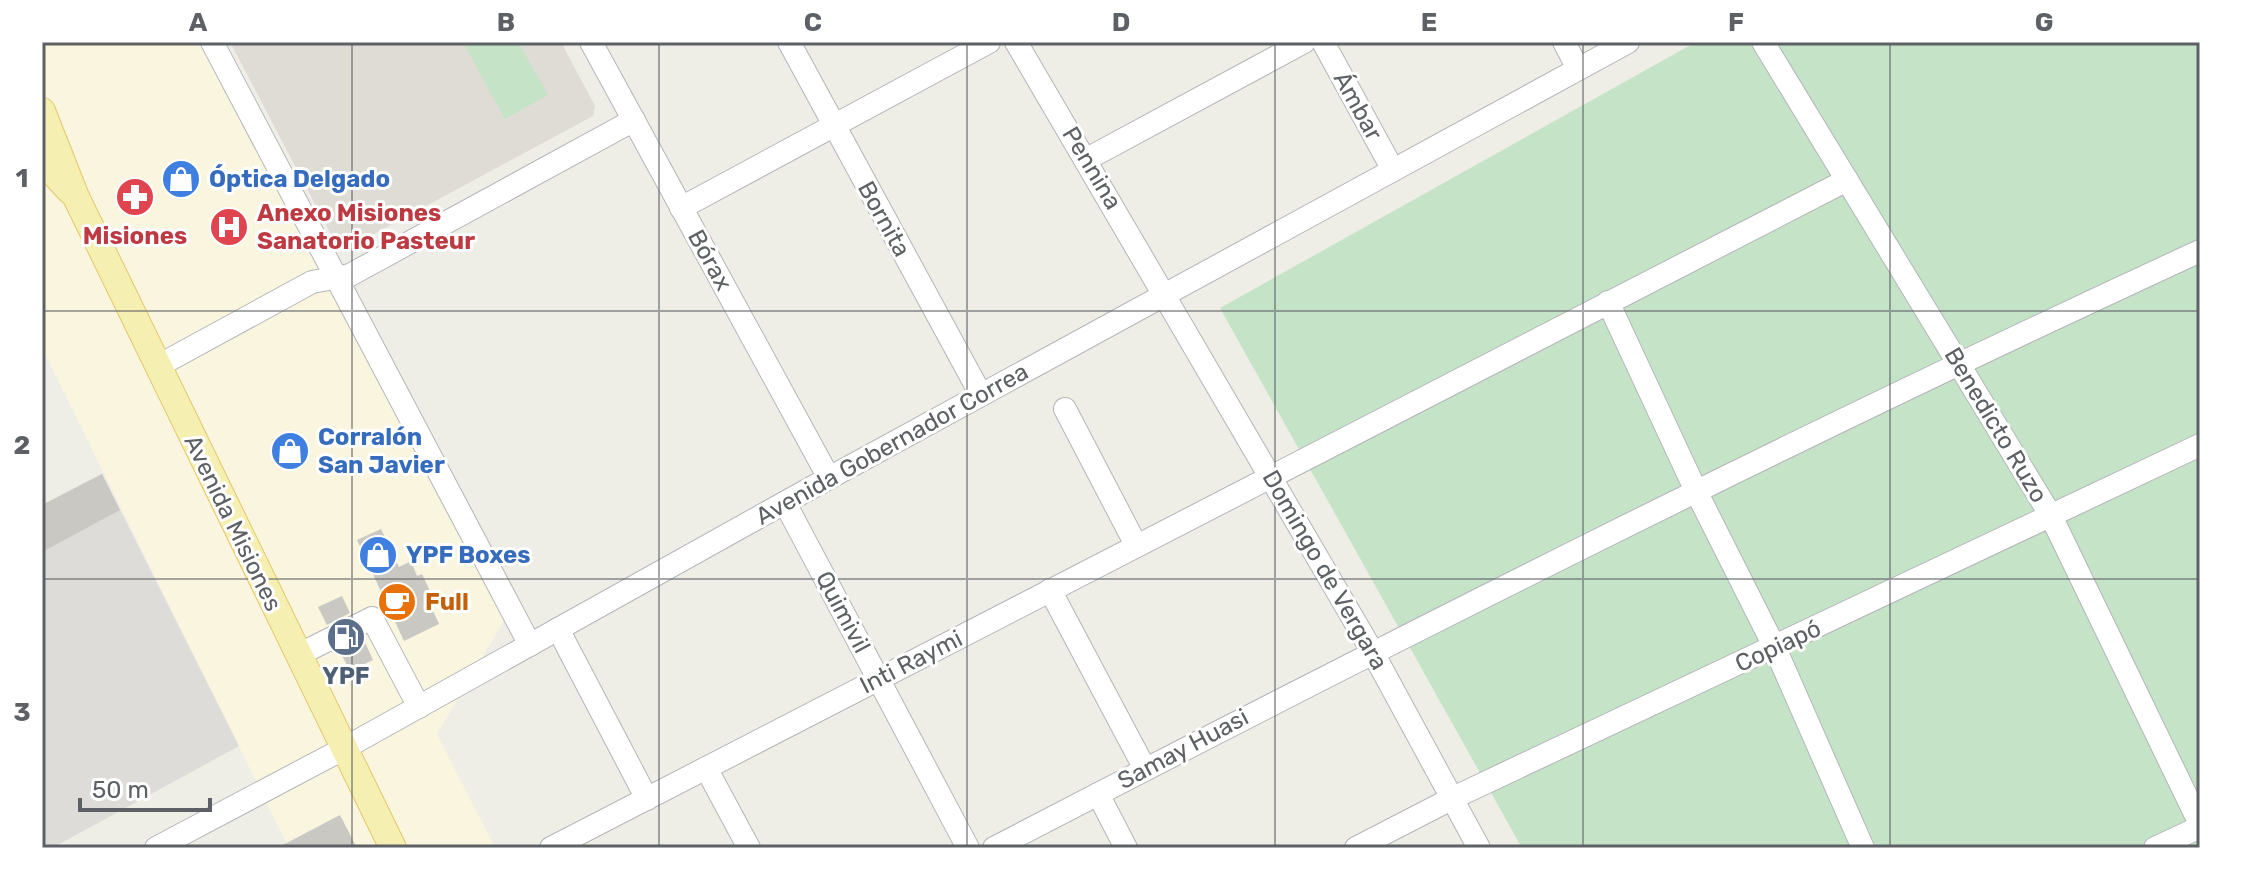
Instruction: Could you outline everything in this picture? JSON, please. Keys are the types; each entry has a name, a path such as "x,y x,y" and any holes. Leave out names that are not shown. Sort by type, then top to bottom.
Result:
{"main road":[{"name":"Avenida Misiones","path":"42,111 76,197 393,848"},
{"name":"Avenida Misiones","path":"42,161 76,197"}],"street":[{"path":"212,42 530,645"},
{"name":"Bórax","path":"591,42 829,478"},
{"name":"Bornita","path":"789,42 981,395"},
{"path":"681,208 989,42"},
{"name":"Pennina","path":"1016,42 1166,294"},
{"path":"1087,159 1304,42"},
{"name":"Ámbar","path":"1323,42 1393,170"},
{"path":"1564,42 1578,69"},
{"name":"Avenida Gobernador Correa","path":"161,847 1628,42"},
{"name":"Benedicto Ruzo","path":"1763,42 2051,516 2200,826"},
{"path":"158,366 312,282 350,275 634,120"},
{"name":"Inti Raymi","path":"551,848 592,839 647,799 706,768 1847,180"},
{"name":"Samay Huasi","path":"994,848 1372,651 1958,362 2200,251"},
{"name":"Domingo de Vergara","path":"1166,294 1372,651 1479,848"},
{"path":"1608,302 1696,491 1775,648 1863,848"},
{"path":"1065,409 1136,545"},
{"name":"Copiapó","path":"1356,848 1453,798 2200,445"},
{"name":"Quimivil","path":"785,503 968,848"},
{"path":"1050,590 1145,769"},
{"path":"298,655 372,618 419,707"},
{"path":"558,629 647,799"},
{"path":"706,768 749,848"},
{"path":"1098,794 1126,848"},
{"path":"2155,848 2200,826"}],"shaded area":[{"path":"42,42 199,42 505,619 437,734 495,848 289,848 42,348"},
{"path":"230,42 561,42 595,106 593,116 348,248 336,244"},
{"path":"102,474 239,746 52,848 42,848 42,505"}],"green space":[{"path":"463,42 518,42 548,95 505,119"},
{"path":"1696,42 2200,42 2200,848 1522,848 1220,308"}],"building":[{"path":"102,474 120,510 42,552 42,505"},
{"path":"381,529 399,567 411,561 417,576 422,574 435,602 430,604 439,624 404,641 357,540"},
{"path":"342,596 350,613 327,625 318,607"},
{"path":"363,638 373,660 350,671 339,650"},
{"path":"340,815 357,848 277,848"}],"place":[{"name":"Óptica Delgado","path":"181,179"},
{"name":"Misiones","path":"135,197"},
{"name":"Anexo Misiones Sanatorio Pasteur","path":"229,227"},
{"name":"Corralón San Javier","path":"290,451"},
{"name":"YPF Boxes","path":"378,555"},
{"name":"Full","path":"397,602"},
{"name":"YPF","path":"346,637"}]}
